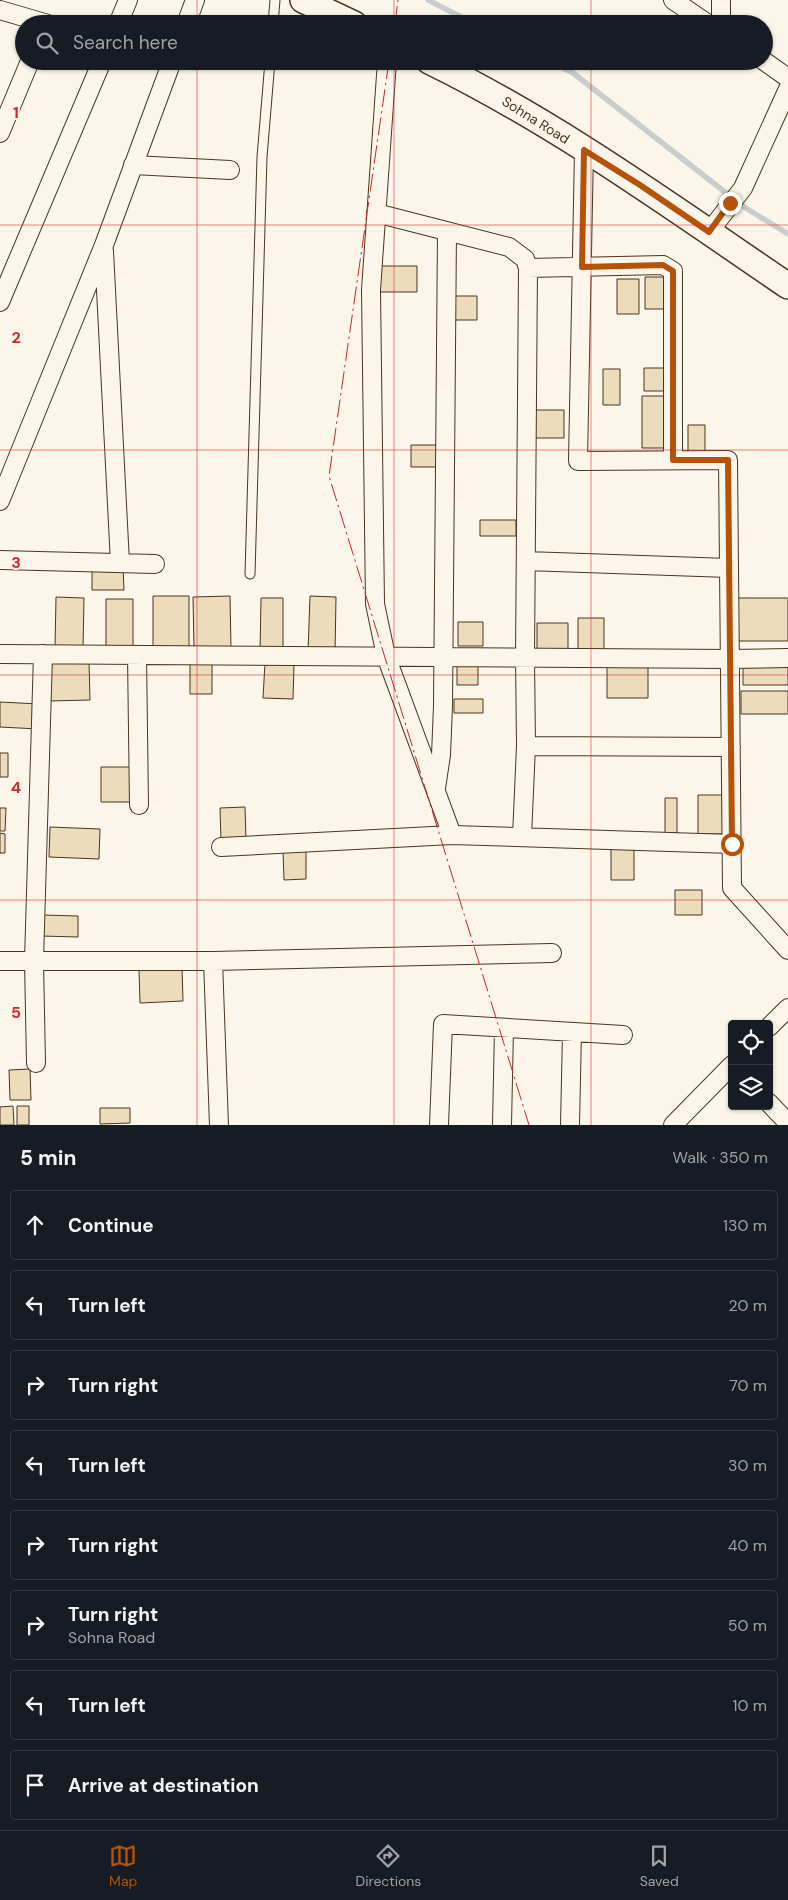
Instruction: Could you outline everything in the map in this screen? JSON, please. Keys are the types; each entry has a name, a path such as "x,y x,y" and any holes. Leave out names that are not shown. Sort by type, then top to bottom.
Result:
{"main road":[{"path":"303,0 335,15"},
{"name":"Sohna Road","path":"447,70 482,87 640,185 788,286"}],"street":[{"path":"122,15 128,0"},
{"path":"189,15 195,0"},
{"path":"673,0 695,15"},
{"path":"721,0 721,15"},
{"path":"0,10 17,15"},
{"path":"773,67 788,78"},
{"path":"0,133 26,70"},
{"path":"0,302 98,70"},
{"path":"0,502 104,245 169,70"},
{"path":"386,70 371,290 375,604 386,656 452,834"},
{"path":"709,232 743,188 788,89"},
{"path":"584,150 578,461 728,460 732,888 788,950"},
{"path":"134,165 230,170"},
{"path":"376,213 508,247 525,259 528,268 526,746 522,837"},
{"path":"436,789 441,755 443,657 446,231"},
{"path":"104,245 120,563"},
{"path":"528,268 663,265 673,271 673,460"},
{"path":"0,560 155,564"},
{"path":"526,561 729,568"},
{"path":"0,654 788,658"},
{"path":"36,1063 34,961 43,654"},
{"path":"137,654 139,805"},
{"path":"526,746 731,747"},
{"path":"221,847 452,834 732,844"},
{"path":"0,960 214,961 552,953"},
{"path":"214,961 219,1125"},
{"path":"773,1023 788,1008"},
{"path":"439,1125 443,1024 623,1035"},
{"path":"502,1125 504,1028"},
{"path":"570,1125 572,1032"},
{"path":"673,1125 728,1069"},
{"path":"773,1107 788,1123"}],"lane":[{"path":"274,15 275,0"},
{"path":"250,574 262,157 269,70"}],"building":[{"path":"379,266 417,266 417,292 379,292"},
{"path":"645,277 666,277 666,309 645,309"},
{"path":"617,279 639,279 639,314 617,314"},
{"path":"450,296 477,296 477,320 450,320"},
{"path":"644,368 672,368 672,391 644,391"},
{"path":"603,369 620,369 620,405 603,405"},
{"path":"642,396 670,396 670,448 642,448"},
{"path":"529,410 564,410 564,438 529,438"},
{"path":"688,425 705,425 705,452 688,452"},
{"path":"411,445 437,445 437,467 411,467"},
{"path":"480,520 516,520 516,536 480,536"},
{"path":"92,566 123,566 124,590 92,590"},
{"path":"153,596 189,596 189,647 153,647"},
{"path":"230,596 231,648 194,649 193,597"},
{"path":"310,596 336,597 335,654 308,653"},
{"path":"56,597 84,598 83,649 55,649"},
{"path":"261,598 283,598 283,653 260,653"},
{"path":"738,598 788,598 788,641 738,641"},
{"path":"106,599 133,599 133,651 106,651"},
{"path":"578,618 604,618 604,650 578,650"},
{"path":"458,622 483,622 483,646 458,646"},
{"path":"537,623 568,623 568,651 537,651"},
{"path":"457,657 478,657 478,685 457,685"},
{"path":"190,660 212,660 212,694 190,694"},
{"path":"607,660 648,660 648,698 607,698"},
{"path":"89,661 90,700 49,701 48,662"},
{"path":"265,663 294,665 293,699 263,698"},
{"path":"743,663 788,663 788,685 743,685"},
{"path":"741,691 788,691 788,714 741,714"},
{"path":"454,699 483,699 483,713 454,713"},
{"path":"0,702 39,704 38,729 0,727"},
{"path":"0,753 8,753 8,777 0,777"},
{"path":"101,767 133,767 133,802 101,802"},
{"path":"698,795 725,795 725,834 698,834"},
{"path":"665,798 677,798 677,833 665,833"},
{"path":"245,807 246,840 221,841 220,808"},
{"path":"0,808 6,808 5,831 0,831"},
{"path":"50,827 100,829 99,859 49,857"},
{"path":"0,833 5,834 5,853 0,853"},
{"path":"611,844 634,844 634,880 611,880"},
{"path":"306,850 306,879 284,880 283,851"},
{"path":"675,890 702,890 702,915 675,915"},
{"path":"42,915 78,916 78,937 41,936"},
{"path":"182,968 183,1001 140,1003 139,970"},
{"path":"30,1069 31,1100 10,1100 9,1070"},
{"path":"13,1106 14,1125 0,1125 0,1107"},
{"path":"17,1106 29,1106 29,1125 17,1125"},
{"path":"100,1108 130,1108 130,1123 100,1124"}],"waterway":[{"path":"428,0 457,15"},
{"path":"567,70 744,207 788,234"}],"power":[{"path":"396,15 398,0"},
{"path":"388,70 329,476 529,1125"}],"route":[{"path":"730,203 709,232 584,150 582,267 663,265 673,271 673,460 728,460 732,844"}]}
